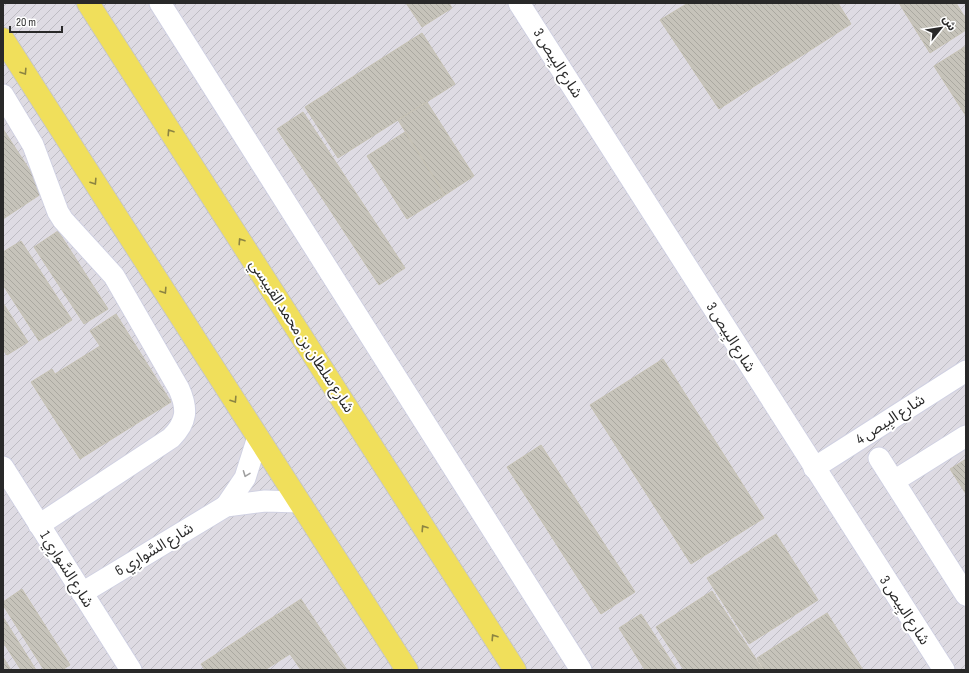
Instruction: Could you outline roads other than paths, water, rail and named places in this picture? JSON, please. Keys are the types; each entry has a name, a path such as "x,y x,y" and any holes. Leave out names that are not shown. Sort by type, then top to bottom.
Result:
{"main road":[{"name":"شارع سلطان بن محمد القبيسي","path":"88,3 515,670"},
{"path":"3,39 407,670"}],"street":[{"path":"160,3 581,670"},
{"name":"شارع البِيص 3","path":"519,3 944,670"},
{"path":"3,95 33,145 58,212 105,265 122,288 179,389 184,399 186,410 184,420 179,430 171,438 39,525"},
{"name":"شارع البِيص 4","path":"814,468 966,371"},
{"path":"894,481 966,436"},
{"name":"شارع السَّوارِي 6","path":"226,506 245,478 258,437"},
{"path":"879,458 966,595"},
{"name":"شارع السَّوارِي 1","path":"3,467 131,670"},
{"name":"شارع السَّوارِي 6","path":"82,593 226,506 264,501 299,502"}]}
